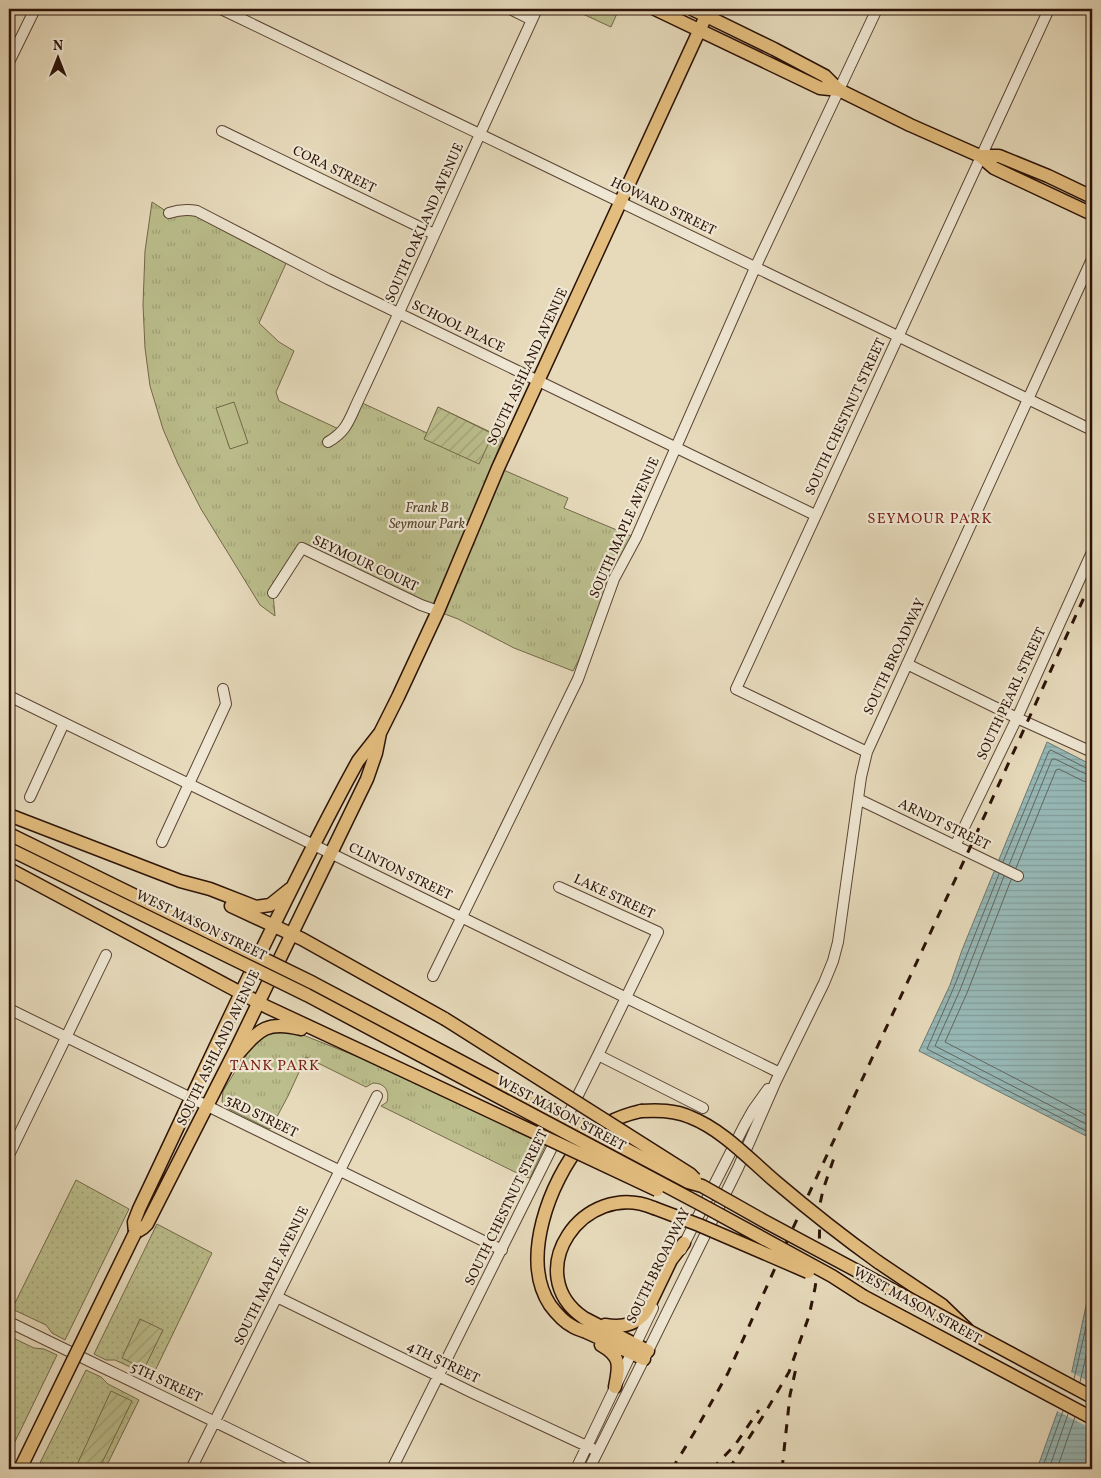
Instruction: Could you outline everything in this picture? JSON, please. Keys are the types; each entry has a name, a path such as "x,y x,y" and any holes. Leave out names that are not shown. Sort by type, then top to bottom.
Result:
{"main road":[{"path":"655,9 820,88 839,90"},
{"path":"692,9 708,12 825,76 839,90 910,125 980,156 994,168 1092,214"},
{"name":"SOUTH ASHLAND AVENUE","path":"135,1233 136,1217 275,925 354,768 380,733 438,611 489,488 708,12"},
{"path":"980,156 999,156 1092,197"},
{"name":"SOUTH ASHLAND AVENUE","path":"20,1469 135,1233 147,1224 228,1066 370,774 378,748 380,733"},
{"path":"9,815 180,881 292,934 446,1018 690,1174 702,1186"},
{"name":"WEST MASON STREET","path":"9,834 314,983 688,1182 702,1186 1092,1397"},
{"name":"WEST MASON STREET","path":"9,849 308,995 702,1205 832,1276 863,1296 1092,1418"},
{"path":"9,869 242,994 323,1034 660,1191 679,1199 702,1205"},
{"path":"180,881 210,889 256,907 270,905 294,886"},
{"path":"228,1066 260,1031 273,1026 288,1026 323,1034"},
{"path":"615,1388 618,1364 615,1355 604,1346 580,1334 558,1315 551,1306 538,1272 538,1250 540,1232 560,1178 582,1143 613,1120 641,1111 661,1110 680,1113 712,1129 733,1144 816,1216 878,1262 942,1305 969,1331"},
{"path":"646,1355 575,1311 565,1299 558,1277 559,1257 565,1240 574,1226 585,1216 605,1206 630,1202 646,1205 700,1225 829,1283 863,1296"},
{"path":"584,1318 606,1326 616,1327 628,1325 638,1320 647,1310 671,1260 684,1242"},
{"path":"572,1326 634,1349"}],"street":[{"path":"9,62 34,9"},
{"name":"HOWARD STREET","path":"221,9 1092,430"},
{"path":"510,9 532,20"},
{"name":"SOUTH OAKLAND AVENUE","path":"328,442 341,434 345,428 400,313 537,9"},
{"name":"SOUTH MAPLE AVENUE","path":"433,976 578,679 614,579 636,538 755,268 877,9"},
{"name":"SOUTH CHESTNUT STREET","path":"866,752 736,688 1048,9"},
{"name":"CORA STREET","path":"222,131 434,234"},
{"name":"SCHOOL PLACE","path":"169,213 176,210 189,209 197,211 288,259 815,515"},
{"name":"SOUTH BROADWAY","path":"589,1469 738,1168 778,1077 824,982 838,942 866,752 1092,259"},
{"name":"SEYMOUR COURT","path":"273,593 302,548 412,601 438,611"},
{"name":"SOUTH PEARL STREET","path":"956,846 1017,718 1092,552"},
{"path":"907,664 1017,718 1092,752"},
{"path":"162,842 226,704 223,689"},
{"name":"CLINTON STREET","path":"9,696 626,998 778,1077"},
{"path":"30,797 64,723"},
{"name":"ARNDT STREET","path":"858,799 1018,876"},
{"name":"LAKE STREET","path":"559,887 658,932"},
{"name":"SOUTH CHESTNUT STREET","path":"392,1469 658,932"},
{"path":"9,1155 106,955"},
{"name":"3RD STREET","path":"9,1010 502,1250"},
{"path":"598,1055 703,1108"},
{"name":"SOUTH BROADWAY","path":"576,1469 684,1242 748,1118 778,1077"},
{"name":"SOUTH MAPLE AVENUE","path":"191,1469 377,1096"},
{"name":"4TH STREET","path":"277,1297 598,1452"},
{"name":"5TH STREET","path":"9,1322 310,1469"}],"green space":[{"path":"572,9 619,9 611,27"},
{"name":"Frank B Seymour Park","path":"152,202 169,213 189,209 288,259 259,323 279,342 294,351 276,392 279,401 343,431 358,401 427,433 438,407 503,438 492,465 568,498 564,508 636,538 597,624 573,671 514,648 458,619 429,608 302,548 273,593 275,616 260,605 201,509 178,464 163,429 150,386 145,348 143,305 145,251"},
{"path":"234,402 248,443 230,449 216,408"},
{"path":"438,407 493,434 479,464 424,439"},
{"path":"275,1031 303,1035 371,1062 546,1144 530,1178 381,1106 387,1102 388,1094 386,1088 381,1084 373,1083 366,1087 306,1057 271,1128 269,1129 229,1109 222,1102 223,1091 247,1052 260,1038"},
{"path":"76,1180 129,1209 65,1340 52,1333 46,1325 12,1309"},
{"path":"157,1224 212,1253 152,1377 115,1360 106,1360 94,1354"},
{"path":"140,1319 163,1330 144,1369 122,1358"},
{"path":"9,1336 34,1348 44,1349 57,1355 9,1454"},
{"path":"86,1370 139,1400 105,1469 37,1469"},
{"path":"111,1391 132,1401 99,1469 75,1469"}],"water":[{"path":"1047,742 1092,765 1092,1139 919,1051 950,985 962,950"},
{"path":"1092,1278 1092,1469 1037,1469 1072,1371"}],"pier":[{"path":"1069,1371 1092,1383 1092,1429 1055,1410"}],"railway":[{"path":"672,1469 728,1373 1092,580"},
{"path":"729,1469 789,1372 809,1316 819,1261 820,1204 836,1152"},
{"path":"782,1469 790,1395 796,1368"},
{"path":"712,1469 735,1445 759,1410"}],"district":[{"name":"SEYMOUR PARK","path":"930,519"},
{"name":"TANK PARK","path":"275,1066"}]}
